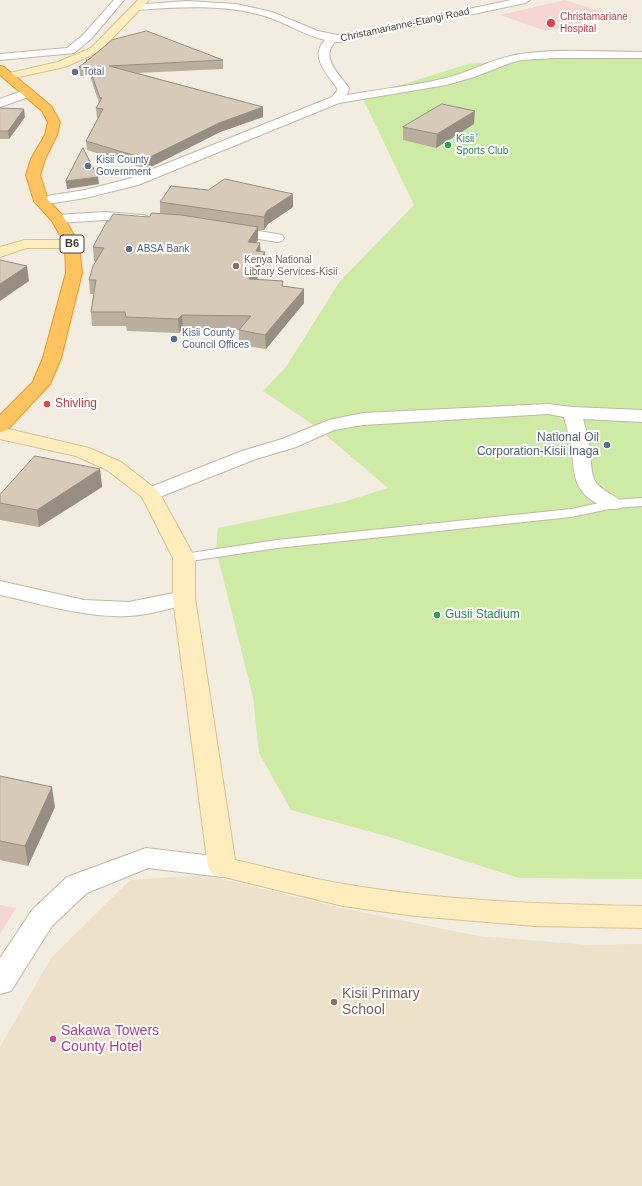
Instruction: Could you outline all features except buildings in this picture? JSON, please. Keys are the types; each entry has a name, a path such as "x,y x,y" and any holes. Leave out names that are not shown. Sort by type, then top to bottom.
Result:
{"highway":[{"name":"B6","path":"0,426 40,384 52,358 74,273 72,244 58,219 41,201 33,175 38,159 51,135 54,122 47,109 27,93 5,72"}],"street":[{"path":"0,57 70,51 87,37 119,0"},
{"path":"214,6 229,0"},
{"name":"Christamarianne-Etangi Road","path":"332,39 350,38 393,30 526,0"},
{"path":"5,72 61,65 95,50 141,4 214,6 267,13 332,39"},
{"path":"332,39 326,45 323,53 327,65 343,88 343,92 336,100"},
{"path":"41,201 85,194 133,182 336,100 446,82 470,75 507,60 554,55 642,55"},
{"path":"0,103 27,93"},
{"path":"58,219 105,216 159,221"},
{"path":"211,228 277,238"},
{"path":"0,252 25,244 72,244"},
{"path":"150,494 249,455 289,443 329,426 363,419 548,410 572,413 642,416"},
{"path":"572,413 580,444 583,474 586,484 599,496 614,504"},
{"path":"0,433 82,452 114,466 150,494 184,558 184,598 222,867"},
{"path":"2,592 84,607 129,609 184,598"},
{"path":"0,982 42,918 76,885 146,858 222,867 343,895 415,905 535,915 642,917"}],"lane":[{"path":"184,558 277,544 450,525 572,514 614,504 642,502"}],"shaded area":[{"name":"Christamariane Hospital","path":"565,0 612,15 546,31 500,15"},
{"name":"Kisii Primary School","path":"204,875 346,909 478,936 588,945 642,944 642,1186 0,1186 0,1047 51,958 130,880"},
{"path":"0,905 16,908 0,934"}],"green space":[{"name":"Gusii Stadium","path":"604,51 642,51 642,879 519,878 386,836 291,810 259,753 253,697 216,550 218,528 343,502 388,488 315,426 263,391 286,367 340,281 414,205 362,97 468,64"}],"water":[{"path":"469,132 480,134 465,145 454,143"}],"place":[{"name":"Christamariane Hospital","path":"551,23"},
{"name":"Total","path":"75,72"},
{"name":"Kisii Sports Club","path":"448,145"},
{"name":"Kisii County Government","path":"88,166"},
{"name":"ABSA Bank","path":"129,249"},
{"name":"Kenya National Library Services-Kisii","path":"236,266"},
{"name":"Kisii County Council Offices","path":"174,339"},
{"name":"Shivling","path":"47,404"},
{"name":"National Oil Corporation-Kisii Inaga","path":"607,445"},
{"name":"Gusii Stadium","path":"437,615"},
{"name":"Kisii Primary School","path":"334,1002"},
{"name":"Sakawa Towers County Hotel","path":"53,1039"}]}
